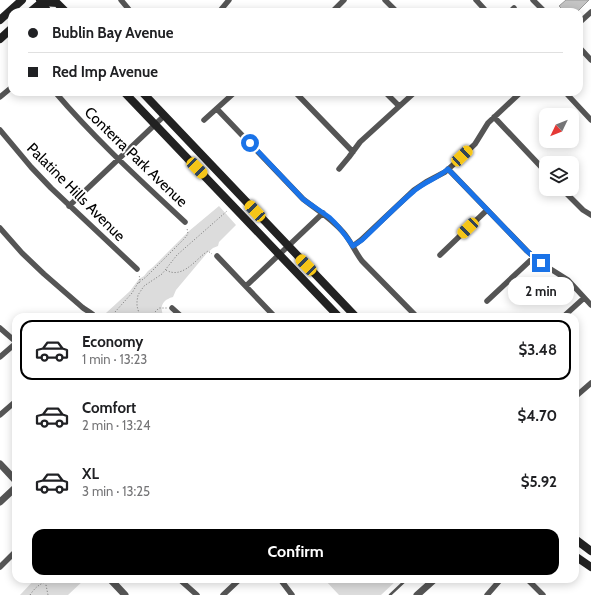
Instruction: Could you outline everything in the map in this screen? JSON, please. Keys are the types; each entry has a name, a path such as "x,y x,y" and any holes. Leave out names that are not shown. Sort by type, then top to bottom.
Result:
{"main road":[{"path":"13,8 22,0"},
{"path":"34,8 42,1 58,3 62,8"},
{"path":"0,20 8,13"},
{"path":"0,39 8,32"},
{"path":"128,96 284,250 352,313"},
{"path":"146,96 284,250 336,313"},
{"path":"579,542 591,551"},
{"path":"579,559 591,567"}],"street":[{"path":"121,0 128,8"},
{"path":"223,8 230,0"},
{"path":"336,8 344,0"},
{"path":"385,0 393,8"},
{"path":"476,0 483,8"},
{"path":"533,0 541,8"},
{"path":"583,19 591,12"},
{"path":"583,51 591,60"},
{"path":"0,97 8,90"},
{"name":"Conterra Park Avenue","path":"59,96 85,126 118,159 185,222"},
{"path":"204,120 231,96"},
{"path":"299,96 353,152"},
{"path":"389,96 399,106"},
{"path":"339,169 360,142 410,96"},
{"path":"353,246 362,240 414,190 445,172 475,144 486,126 517,96"},
{"path":"568,96 591,120"},
{"path":"216,109 303,199 331,219 344,232 362,261 412,313"},
{"path":"69,206 164,116"},
{"path":"494,117 539,165"},
{"name":"Palatine Hills Avenue","path":"0,130 51,188 137,269"},
{"path":"448,169 534,257 568,280 591,305"},
{"path":"569,196 583,210 591,215"},
{"path":"440,255 487,210"},
{"path":"246,286 322,213"},
{"path":"0,228 22,253 44,274 90,313"},
{"path":"217,256 272,313"},
{"path":"487,302 534,257"},
{"path":"567,313 584,298"},
{"path":"172,308 178,313"},
{"path":"0,328 12,338"},
{"path":"0,358 12,346"},
{"path":"579,394 591,383"},
{"path":"0,415 12,404"},
{"path":"0,464 12,477"},
{"path":"0,502 12,491"},
{"path":"0,567 12,555"},
{"path":"114,583 125,595"},
{"path":"184,583 197,595"},
{"path":"223,595 236,583"},
{"path":"283,583 292,595"},
{"path":"417,595 430,583"},
{"path":"487,595 498,583"},
{"path":"531,583 543,595"}],"lane":[{"path":"390,595 403,583"}],"path":[{"path":"139,313 137,306 138,295 144,286 162,274 177,255 227,211"},
{"path":"138,283 146,277 188,234 185,222"},
{"path":"166,270 168,272 180,272 188,268 208,251 217,256"},
{"path":"114,313 132,293 140,280 137,269"},
{"path":"154,313 159,308 172,308"},
{"path":"30,595 35,587 42,583"},
{"path":"45,583 48,595"}],"shaded area":[{"path":"219,206 236,225 219,242 218,246 207,253 176,290 173,297 169,298 162,304 162,313 106,313 130,291 139,279 144,276 189,231"},
{"path":"31,583 81,583 68,595 20,595"},
{"path":"328,583 394,583 381,595 339,595"}],"building":[{"path":"566,0 589,0 581,8 561,8 559,6"}],"route":[{"path":"250,143 303,199 331,219 344,232 353,246 362,240 414,190 448,169 527,251 541,263"}]}
